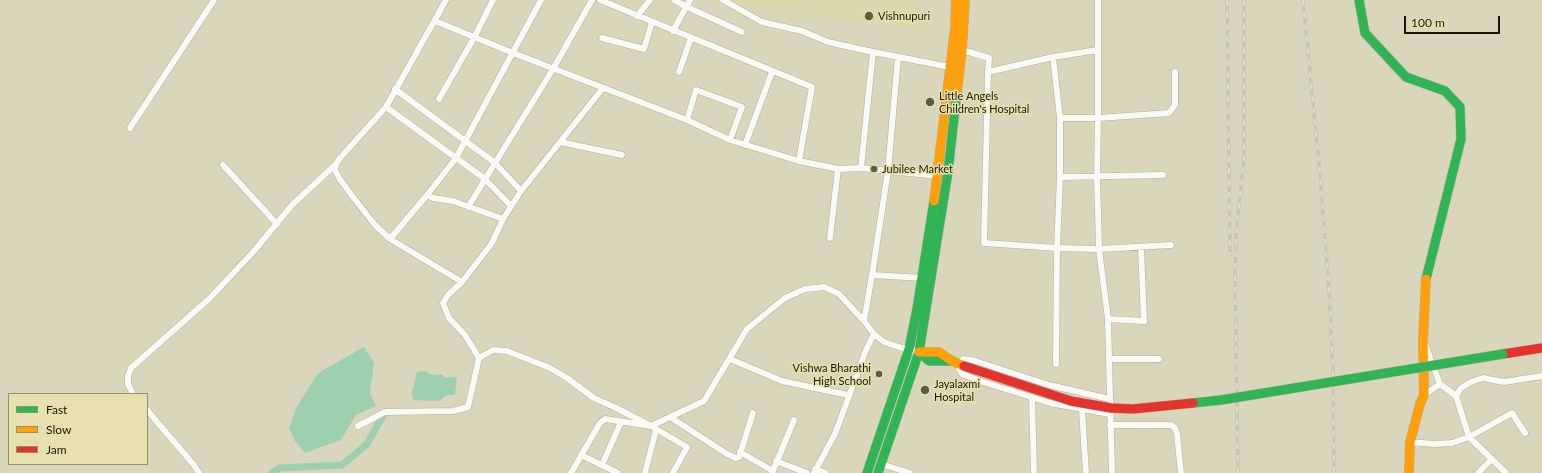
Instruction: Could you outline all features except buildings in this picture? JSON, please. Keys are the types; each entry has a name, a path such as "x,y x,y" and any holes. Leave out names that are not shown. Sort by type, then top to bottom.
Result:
{"street":[{"path":"130,128 214,0"},
{"path":"132,393 128,384 128,376 131,368 210,298 254,251 292,205 336,164 386,106 446,0"},
{"path":"439,99 474,38 493,0"},
{"path":"390,239 456,158 541,0"},
{"path":"468,207 553,69 592,0"},
{"path":"600,0 772,72 812,87 799,161"},
{"path":"637,16 650,0"},
{"path":"674,0 686,7 742,32"},
{"path":"673,31 690,0"},
{"path":"723,0 762,22 802,31 828,42 898,57 950,66"},
{"path":"867,473 909,350 923,278 938,176 956,0"},
{"path":"878,473 919,352 948,172 962,50 965,0"},
{"path":"1098,0 1097,177 1099,249 1108,319 1112,473"},
{"path":"1359,0 1365,33 1406,77 1445,91 1460,107 1461,139 1426,281 1423,340 1424,395 1420,404 1410,442 1409,473"},
{"path":"435,21 474,38 687,120 730,140 745,145 799,161 838,169 861,168 938,176"},
{"path":"602,38 644,49 652,22"},
{"path":"679,72 691,38"},
{"path":"962,50 989,58 984,243 1099,249 1171,245"},
{"path":"988,72 1053,57 1098,50"},
{"path":"861,168 873,52"},
{"path":"864,321 888,171 898,57"},
{"path":"1053,57 1060,118 1056,364"},
{"path":"745,145 772,72"},
{"path":"1060,118 1098,118 1169,113 1176,105 1175,72"},
{"path":"358,426 385,412 453,411 468,407 479,358 465,335 449,318 443,303 448,295 462,282 492,243 503,219 521,191 603,88"},
{"path":"395,89 495,163 521,191"},
{"path":"687,120 696,90 742,107 730,140"},
{"path":"386,106 485,179 511,206"},
{"path":"560,142 622,155"},
{"path":"336,164 335,170 339,178 375,225 390,239 462,282"},
{"path":"223,165 277,224"},
{"path":"830,238 838,169"},
{"path":"1060,177 1162,175"},
{"path":"427,195 433,198 453,201 503,219"},
{"path":"1108,319 1144,321 1141,247"},
{"path":"872,275 923,278"},
{"path":"571,473 602,420 608,418 653,428 670,417 704,401 747,329 785,298 805,289 824,286 839,294 874,334 884,342 919,352 939,352 958,364 1071,401 1111,408 1133,409 1221,400 1542,348"},
{"path":"826,473 814,471 835,434 848,395 874,334"},
{"path":"1423,340 1440,384 1456,396 1469,437 1506,473"},
{"path":"479,358 493,350 507,351 550,368 567,378 594,398 616,408 687,447 673,473"},
{"path":"730,359 782,381 848,395"},
{"path":"958,364 963,359 972,360 1049,384 1110,399"},
{"path":"1109,359 1159,359"},
{"path":"958,364 962,374 1050,403 1110,414"},
{"path":"1456,396 1461,388 1483,378 1504,382 1542,376"},
{"path":"1424,395 1440,384"},
{"path":"1032,397 1034,473"},
{"path":"1082,410 1086,473"},
{"path":"148,411 199,473"},
{"path":"670,417 730,455 739,457 753,413"},
{"path":"1410,442 1434,444 1452,443 1469,437 1512,413 1525,433"},
{"path":"740,452 772,472 794,420"},
{"path":"602,465 621,422"},
{"path":"1110,426 1171,426 1175,428 1181,473"},
{"path":"645,473 653,428"},
{"path":"581,455 618,473"},
{"path":"1478,473 1492,459"},
{"path":"776,461 807,473"},
{"path":"881,464 910,473"}],"shaded area":[{"name":"Vishnupuri","path":"705,0 917,0 927,31"},
{"path":"364,347 374,363 370,393 376,406 356,415 341,440 305,453 295,441 289,428 296,408 318,373"},
{"path":"425,371 433,375 442,374 445,378 457,377 455,394 445,396 439,401 413,400 412,393 417,372"}],"waterway":[{"path":"272,473 279,468 342,465 367,444 385,412"}],"railway":[{"path":"1227,0 1230,255"},
{"path":"1238,473 1235,274 1236,234 1244,159 1244,0"},
{"path":"1303,0 1320,174 1329,288 1333,373 1334,473"}],"traffic: fast":[{"path":"1359,0 1365,33 1406,77 1445,91 1460,107 1461,139 1426,279"},
{"path":"878,473 919,352 948,172 957,91"},
{"path":"867,473 909,349 917,309 934,201"},
{"path":"919,352 929,361 952,361"},
{"path":"1193,403 1221,400 1503,354"}],"traffic: slow":[{"path":"934,201 955,28 956,0"},
{"path":"957,91 962,50 965,0"},
{"path":"1409,473 1410,442 1420,404 1424,395 1423,340 1426,279"},
{"path":"919,352 939,352 952,361 964,366"}],"traffic: jam":[{"path":"1503,354 1542,348"},
{"path":"964,366 1071,401 1111,408 1133,409 1193,403"}],"place":[{"name":"Vishnupuri","path":"869,16"},
{"name":"Little Angels Children's Hospital","path":"930,102"},
{"name":"Jubilee Market","path":"874,169"},
{"name":"Vishwa Bharathi High School","path":"879,374"},
{"name":"Jayalaxmi Hospital","path":"925,390"}]}
